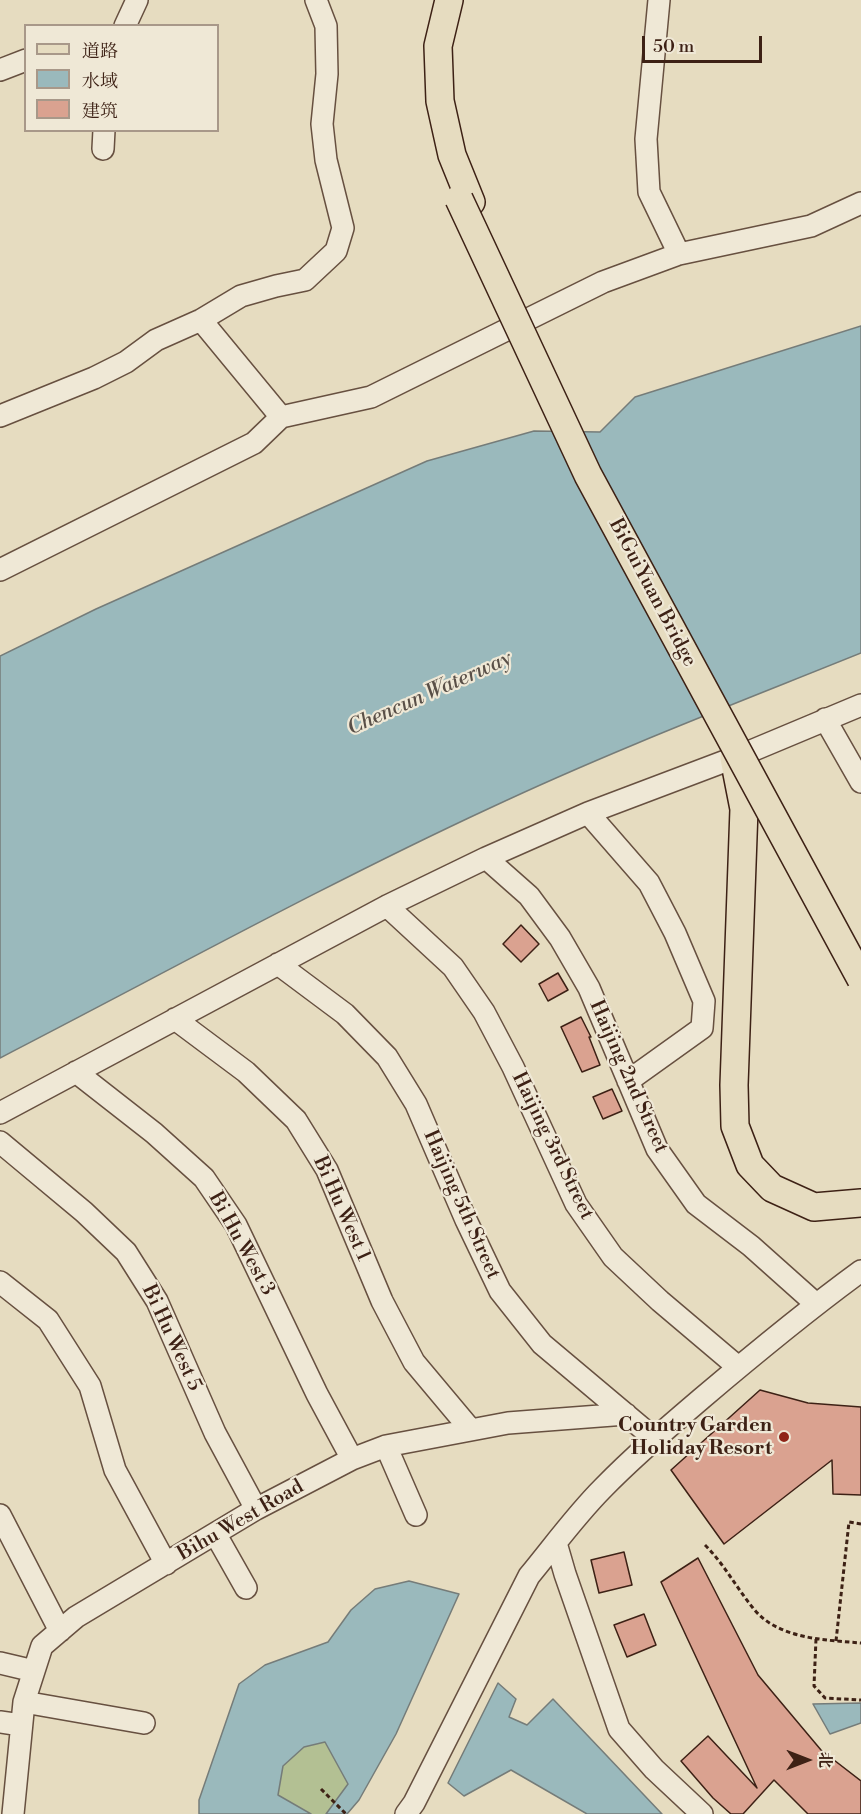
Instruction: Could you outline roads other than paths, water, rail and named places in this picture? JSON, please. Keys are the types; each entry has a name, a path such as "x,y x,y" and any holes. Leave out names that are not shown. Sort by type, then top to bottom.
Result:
{"main road":[{"path":"437,0 427,43 428,98 441,152 465,201"},
{"path":"449,0 438,46 440,101 465,201"},
{"name":"BiGuiYuan Bridge","path":"465,201 600,479 861,954"},
{"name":"BiGuiYuan Bridge","path":"465,201 588,475 861,979"},
{"path":"739,756 753,799 743,1075 745,1121 759,1155 781,1178 823,1197 852,1195 861,1191"},
{"path":"739,756 744,809 734,1085 735,1126 750,1165 772,1188 814,1207 861,1203"}],"street":[{"path":"126,24 137,0"},
{"path":"0,416 94,378 126,362 156,340 201,320 241,297 305,280 336,251 343,228 326,160 322,124 327,74 326,26 315,0"},
{"path":"658,0 646,139 649,192 679,254"},
{"path":"0,70 24,61"},
{"path":"0,570 254,443 281,417 371,397 603,282 679,254 811,226 861,203"},
{"path":"201,320 281,417"},
{"path":"0,1113 387,906 486,858 588,813 739,756 861,705"},
{"path":"825,719 861,782"},
{"path":"588,813 649,883 675,933 704,1001 702,1028 628,1082"},
{"name":"Haijing 2nd Street","path":"486,858 529,896 560,938 589,988 657,1149 696,1204 751,1246 816,1304"},
{"name":"Haijing 3rd Street","path":"387,906 453,967 484,1012 513,1067 576,1204 612,1257 738,1367"},
{"name":"Haijing 5th Street","path":"278,964 345,1014 387,1057 416,1104 466,1220 500,1291 542,1344 655,1438"},
{"name":"Bi Hu West 1","path":"175,1019 246,1072 296,1120 327,1170 382,1301 414,1362 471,1430"},
{"name":"Bi Hu West 3","path":"76,1072 154,1133 204,1178 236,1225 317,1394 352,1459"},
{"name":"Bi Hu West 5","path":"0,1142 84,1212 126,1252 157,1301 215,1433 256,1509"},
{"path":"406,1814 414,1803 529,1576 556,1543 602,1489 655,1438 738,1367 861,1270"},
{"path":"0,1282 48,1320 90,1386 115,1470 166,1564"},
{"name":"Bihu West Road","path":"13,1814 24,1702 42,1646 76,1617 256,1509 352,1459 386,1446 508,1423 626,1414"},
{"path":"386,1446 416,1515"},
{"path":"0,1515 60,1631"},
{"path":"216,1535 246,1588"},
{"path":"556,1543 619,1729 654,1768 702,1814"},
{"path":"0,1663 34,1671"},
{"path":"24,1702 144,1723"},
{"path":"0,1722 21,1725"}],"water":[{"name":"Chencun Waterway","path":"861,326 861,653 628,747 428,837 0,1058 0,656 96,609 427,461 534,431 600,432 635,397"},
{"path":"409,1581 459,1594 396,1734 359,1800 347,1814 326,1814 348,1784 325,1742 304,1747 283,1766 278,1795 311,1814 199,1814 199,1800 239,1684 265,1665 328,1642 351,1610 375,1589"},
{"path":"498,1683 516,1699 509,1717 527,1725 553,1699 662,1814 587,1814 511,1770 464,1796 448,1783"},
{"path":"861,1703 861,1723 830,1734 813,1704"}],"place":[{"name":"Country Garden Holiday Resort","path":"784,1437"}]}
